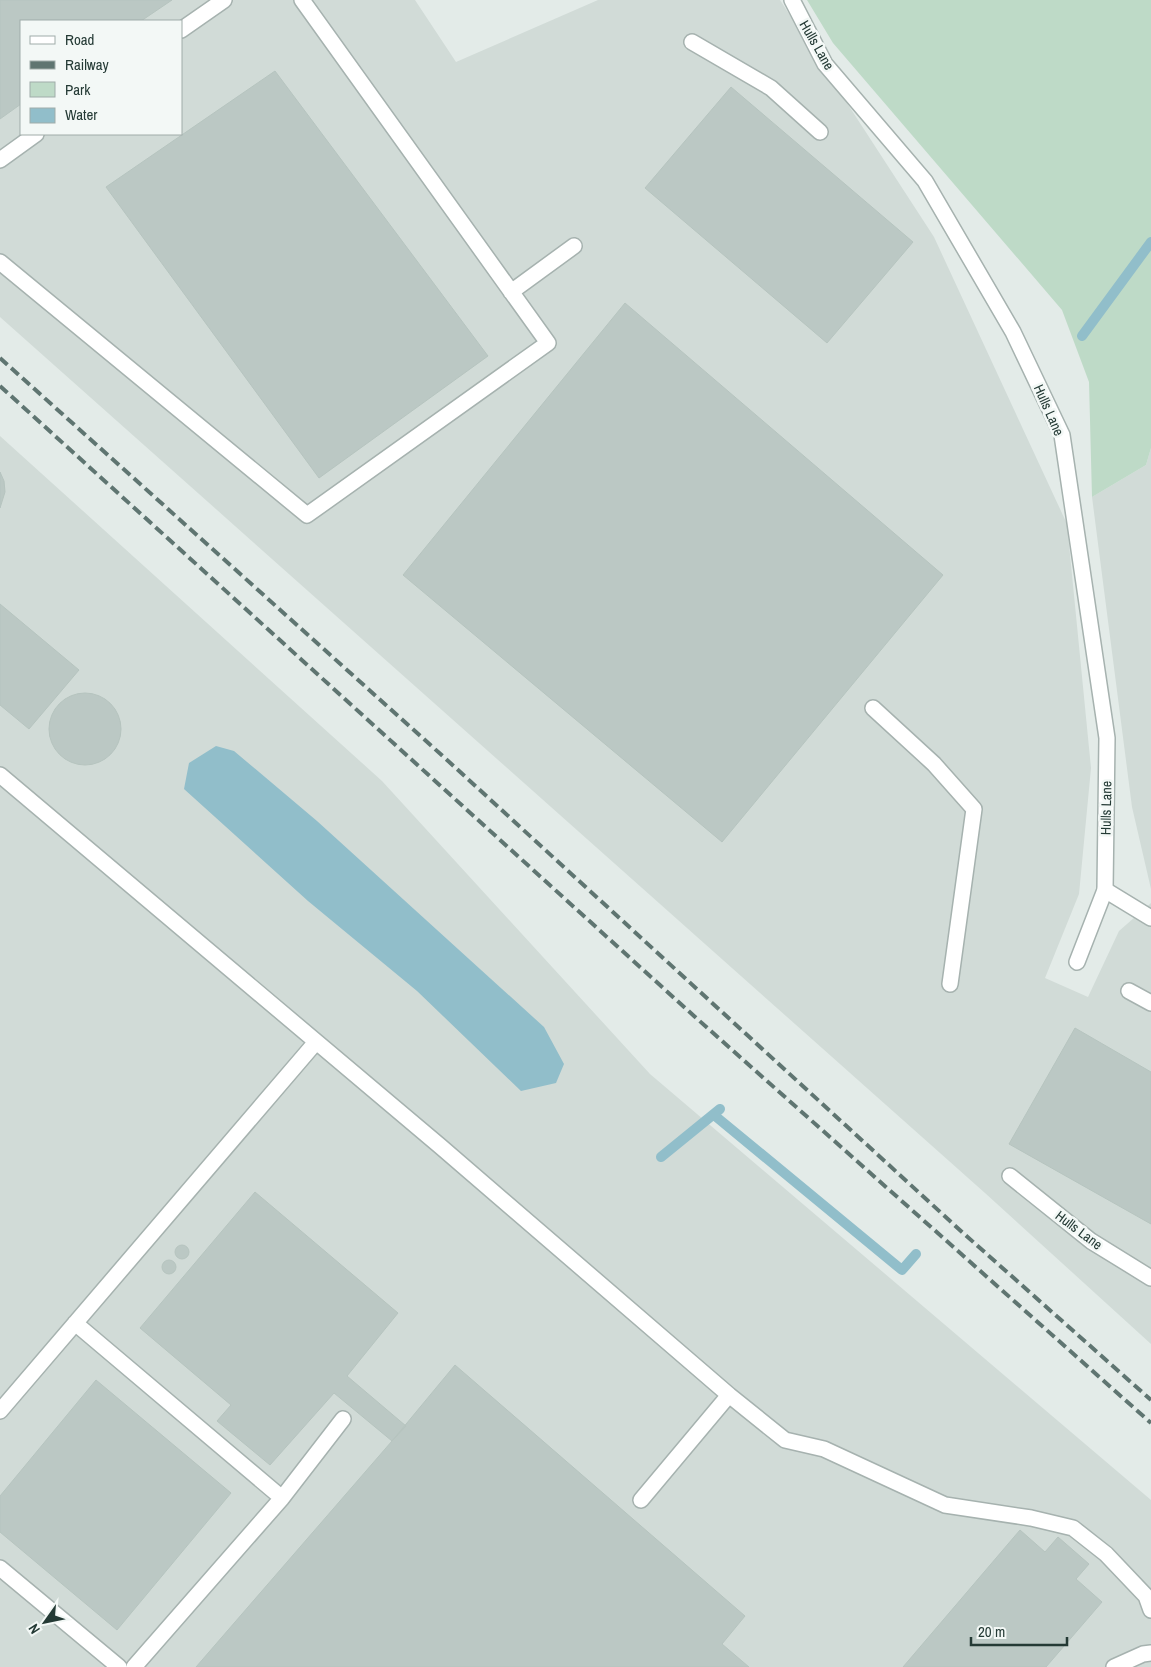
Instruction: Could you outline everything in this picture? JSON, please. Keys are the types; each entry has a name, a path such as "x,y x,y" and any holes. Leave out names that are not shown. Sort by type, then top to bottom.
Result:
{"street":[{"path":"182,29 224,0"},
{"path":"0,262 307,515 548,343 302,0"},
{"name":"Hulls Lane","path":"792,0 825,64 925,181 1013,332 1062,435 1107,738 1105,890 1077,962"},
{"path":"692,42 771,88 820,132"},
{"path":"0,160 35,135"},
{"path":"511,292 574,246"},
{"path":"873,708 934,764 974,809 950,984"},
{"path":"0,775 729,1395 785,1440 824,1449 945,1505 1031,1518 1073,1528 1106,1554 1146,1596 1151,1610"},
{"path":"1105,890 1151,918"},
{"path":"1129,991 1151,1004"},
{"path":"0,1411 316,1042"},
{"name":"Hulls Lane","path":"1010,1176 1091,1241 1151,1278"},
{"path":"75,1323 282,1498"},
{"path":"641,1500 729,1395"},
{"path":"134,1667 282,1498 343,1419"},
{"path":"0,1568 119,1667"},
{"path":"1114,1667 1143,1654 1151,1653"}],"shaded area":[{"path":"0,0 415,0 456,62 598,0 780,0 934,237 1067,524 1091,768 1079,894 1045,978 1088,997 1119,931 1151,903 1151,1344 985,1193 0,317"},
{"path":"0,436 382,781 650,1074 1151,1500 1151,1667 0,1667"},
{"path":"1151,448 1151,889 1132,807 1092,497 1146,465"}],"green space":[{"path":"807,0 1151,0 1151,448 1146,465 1092,497 1089,382 1062,310 833,43"}],"water":[{"path":"216,746 234,751 317,821 544,1027 564,1064 556,1083 521,1091 417,991 308,901 184,789 189,763"}],"building":[{"path":"0,0 172,0 142,20 20,20 20,105 0,119"},
{"path":"275,71 488,356 319,478 106,187"},
{"path":"731,87 913,242 827,343 645,188"},
{"path":"625,303 943,575 722,842 403,575"},
{"path":"0,472 4,481 5,492 0,508"},
{"path":"0,604 79,670 29,729 0,705"},
{"path":"85,693 105,699 115,709 121,729 115,749 105,759 85,765 65,759 55,749 49,729 55,709 65,699"},
{"path":"1075,1028 1151,1072 1151,1224 1009,1144"},
{"path":"255,1192 398,1313 347,1376 406,1426 392,1441 334,1393 270,1465 217,1421 231,1405 140,1328"},
{"path":"179,1245 185,1245 189,1252 185,1259 179,1259 175,1255 175,1249"},
{"path":"166,1260 172,1260 176,1267 172,1274 166,1274 162,1270 162,1264"},
{"path":"455,1365 745,1616 722,1644 749,1667 196,1667 392,1441"},
{"path":"96,1380 231,1493 117,1630 0,1532 0,1496"},
{"path":"1020,1530 1045,1552 1058,1537 1089,1564 1076,1579 1102,1602 1046,1667 903,1667"}],"waterway":[{"path":"1082,336 1151,242"},
{"path":"661,1157 720,1109"},
{"path":"714,1115 902,1270 916,1254"}],"railway":[{"path":"0,358 446,759 962,1232 1151,1400"},
{"path":"0,386 694,1016 1151,1423"}]}
